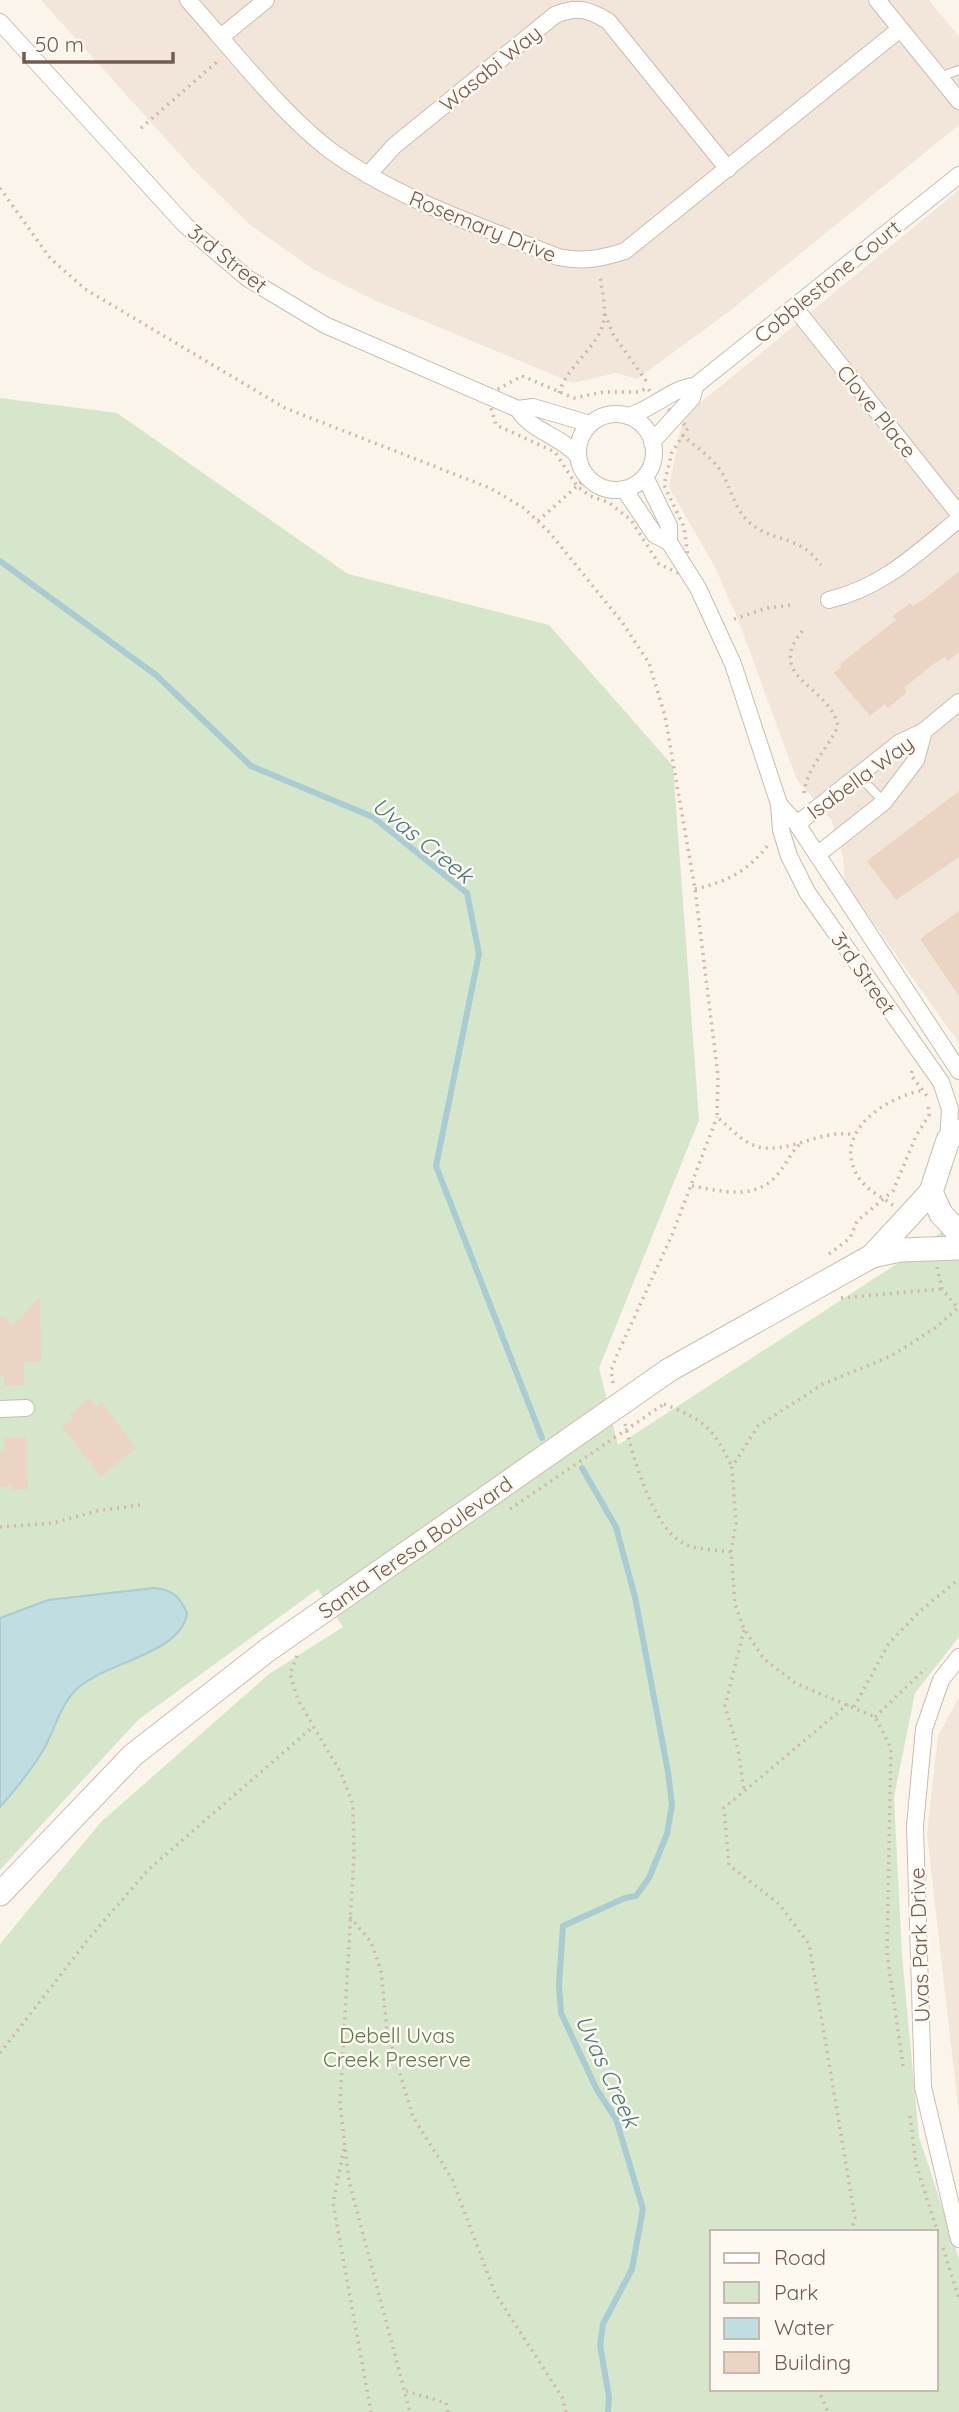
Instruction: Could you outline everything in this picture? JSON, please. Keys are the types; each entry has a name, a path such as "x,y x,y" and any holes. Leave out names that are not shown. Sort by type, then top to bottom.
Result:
{"main road":[{"path":"954,1136 931,1192 941,1214 959,1233"},
{"name":"Santa Teresa Boulevard","path":"872,1256 931,1192"},
{"name":"Santa Teresa Boulevard","path":"0,1894 133,1755 269,1648 669,1370 872,1256 900,1250 959,1248"}],"street":[{"name":"Rosemary Drive","path":"188,0 305,130 368,175 399,192 558,257 579,261 598,260 625,251 900,29"},
{"path":"221,37 266,0"},
{"path":"877,0 959,101"},
{"name":"Wasabi Way","path":"368,175 394,146 555,15 569,9 588,9 608,22 728,169"},
{"name":"3rd Street","path":"0,22 185,225 247,278 325,325 518,409 533,407 590,424"},
{"name":"Cobblestone Court","path":"628,416 653,407 682,387 695,386 959,175"},
{"name":"Clove Place","path":"795,308 959,517"},
{"name":"Cobblestone Court","path":"652,442 692,398 695,386"},
{"name":"3rd Street","path":"518,409 526,421 562,441 578,456"},
{"path":"613,414 628,416 647,430 652,442 651,466 645,477 624,489 600,487 582,481 578,456 582,435 590,424 613,414"},
{"name":"3rd Street","path":"645,477 669,526 669,542 718,627 779,804 781,830 789,856 807,892 941,1082 950,1110 954,1136"},
{"name":"3rd Street","path":"624,489 655,535 669,542"},
{"path":"829,600 858,593 883,580 959,517"},
{"name":"Isabella Way","path":"797,824 899,744 924,731 959,702"},
{"name":"Isabella Way","path":"817,855 884,802 916,761 924,731"},
{"name":"3rd Street","path":"779,804 797,824 959,1071"},
{"path":"0,1409 26,1408"},
{"name":"Uvas Park Drive","path":"959,1657 941,1680 924,1729 915,1826 923,2087 959,2239"}],"lane":[{"path":"940,78 959,70"},
{"path":"858,775 884,802"}],"path":[{"path":"141,128 220,59"},
{"path":"0,188 50,258 85,289 285,408 490,488 514,501 538,521 642,650 654,675 666,716 695,889 718,1076 717,1117 692,1186 617,1355 611,1371 615,1389"},
{"path":"522,376 574,398 603,392 639,392 648,386 613,334 605,312 600,276"},
{"path":"559,393 564,379 601,331 605,312"},
{"path":"496,425 555,452 582,481 622,511 659,564"},
{"path":"684,527 664,485 672,452 688,428"},
{"path":"682,435 713,461 748,521 764,531 800,544 812,552 821,565"},
{"path":"538,521 582,481"},
{"path":"734,619 767,608 793,605"},
{"path":"804,629 794,641 790,655 793,670 803,683 829,702 838,726 806,778 804,793"},
{"path":"695,889 719,883 741,873 755,862 769,843"},
{"path":"857,1221 893,1191 916,1136 929,1115 928,1097 920,1091 911,1075"},
{"path":"894,1206 867,1187 856,1173 851,1156 854,1135 886,1103 920,1091"},
{"path":"717,1117 755,1146 774,1147 802,1142 828,1133 854,1135"},
{"path":"692,1186 730,1192 755,1190 778,1175 802,1142"},
{"path":"732,1468 758,1426 822,1384 891,1356 934,1329 958,1307 942,1289 936,1265"},
{"path":"808,1291 845,1299 942,1289"},
{"path":"664,1404 685,1413 715,1433 732,1468 736,1522 730,1552 735,1604 744,1629 764,1659 795,1683 875,1717 891,1748 887,1953 904,2072"},
{"path":"621,1412 646,1491 665,1527 685,1544 730,1552"},
{"path":"0,1527 53,1523 97,1511 140,1505"},
{"path":"854,1707 889,1643 920,1611 959,1579"},
{"path":"744,1629 725,1706 738,1749 744,1791"},
{"path":"298,1654 290,1674 298,1700 341,1773 353,1805 340,2103 349,2180 410,2412"},
{"path":"875,1717 931,1663"},
{"path":"848,1704 724,1808 729,1865 779,1904 808,1944 855,2218 852,2230"},
{"path":"0,2053 81,1948 148,1870 314,1726"},
{"path":"350,1917 371,1942 381,1970 387,2031 414,2117 452,2179 495,2293 562,2397 566,2412"},
{"path":"909,2111 916,2164 937,2230"},
{"path":"345,2145 333,2203 372,2412"},
{"path":"938,2233 959,2299"},
{"path":"405,2391 446,2403 448,2412"},
{"path":"819,2391 828,2412"}],"shaded area":[{"path":"41,0 929,0 959,37 959,125 727,313 637,379 616,373 573,383 376,301 313,269 249,224 193,169"},
{"path":"959,190 959,1043 845,883 843,856 831,819 797,780 739,622 715,567 669,487 683,417"},
{"path":"959,1697 959,2114 927,1834 938,1736"}],"green space":[{"name":"Debell Uvas Creek Preserve","path":"0,398 117,413 348,574 549,625 673,766 699,1120 599,1368 618,1445 918,1250 959,1218 959,1637 915,1693 894,1797 902,1956 919,2137 959,2259 959,2412 0,2412 0,1944 101,1822 269,1674 343,1627 318,1589 138,1720 0,1870"}],"water":[{"path":"154,1588 171,1592 181,1602 187,1613 181,1628 170,1640 84,1683 72,1694 40,1755 0,1807 0,1618 48,1600"}],"building":[{"path":"959,571 959,652 948,661 945,657 932,665 904,688 907,692 888,708 885,704 870,716 834,673 842,666 840,664 896,620 893,616 910,603 913,606 927,597"},
{"path":"959,791 959,857 896,900 867,861"},
{"path":"959,911 959,996 920,939"},
{"path":"40,1297 41,1362 24,1362 24,1385 4,1386 4,1376 0,1376 0,1315 13,1325"},
{"path":"89,1398 96,1407 102,1402 136,1448 101,1477 62,1427 73,1418 70,1414"},
{"path":"26,1437 28,1489 12,1490 12,1486 0,1487 0,1452 5,1452 4,1438"}],"waterway":[{"name":"Uvas Creek","path":"0,561 156,675 251,766 373,817 467,893 479,954 436,1166 542,1438"},
{"name":"Uvas Creek","path":"582,1468 616,1527 635,1597 672,1805 667,1834 649,1878 636,1896 625,1898 563,1926 559,1985 561,2013 597,2090 616,2119 643,2209 632,2269 603,2324 600,2345 609,2397 608,2412"}]}
